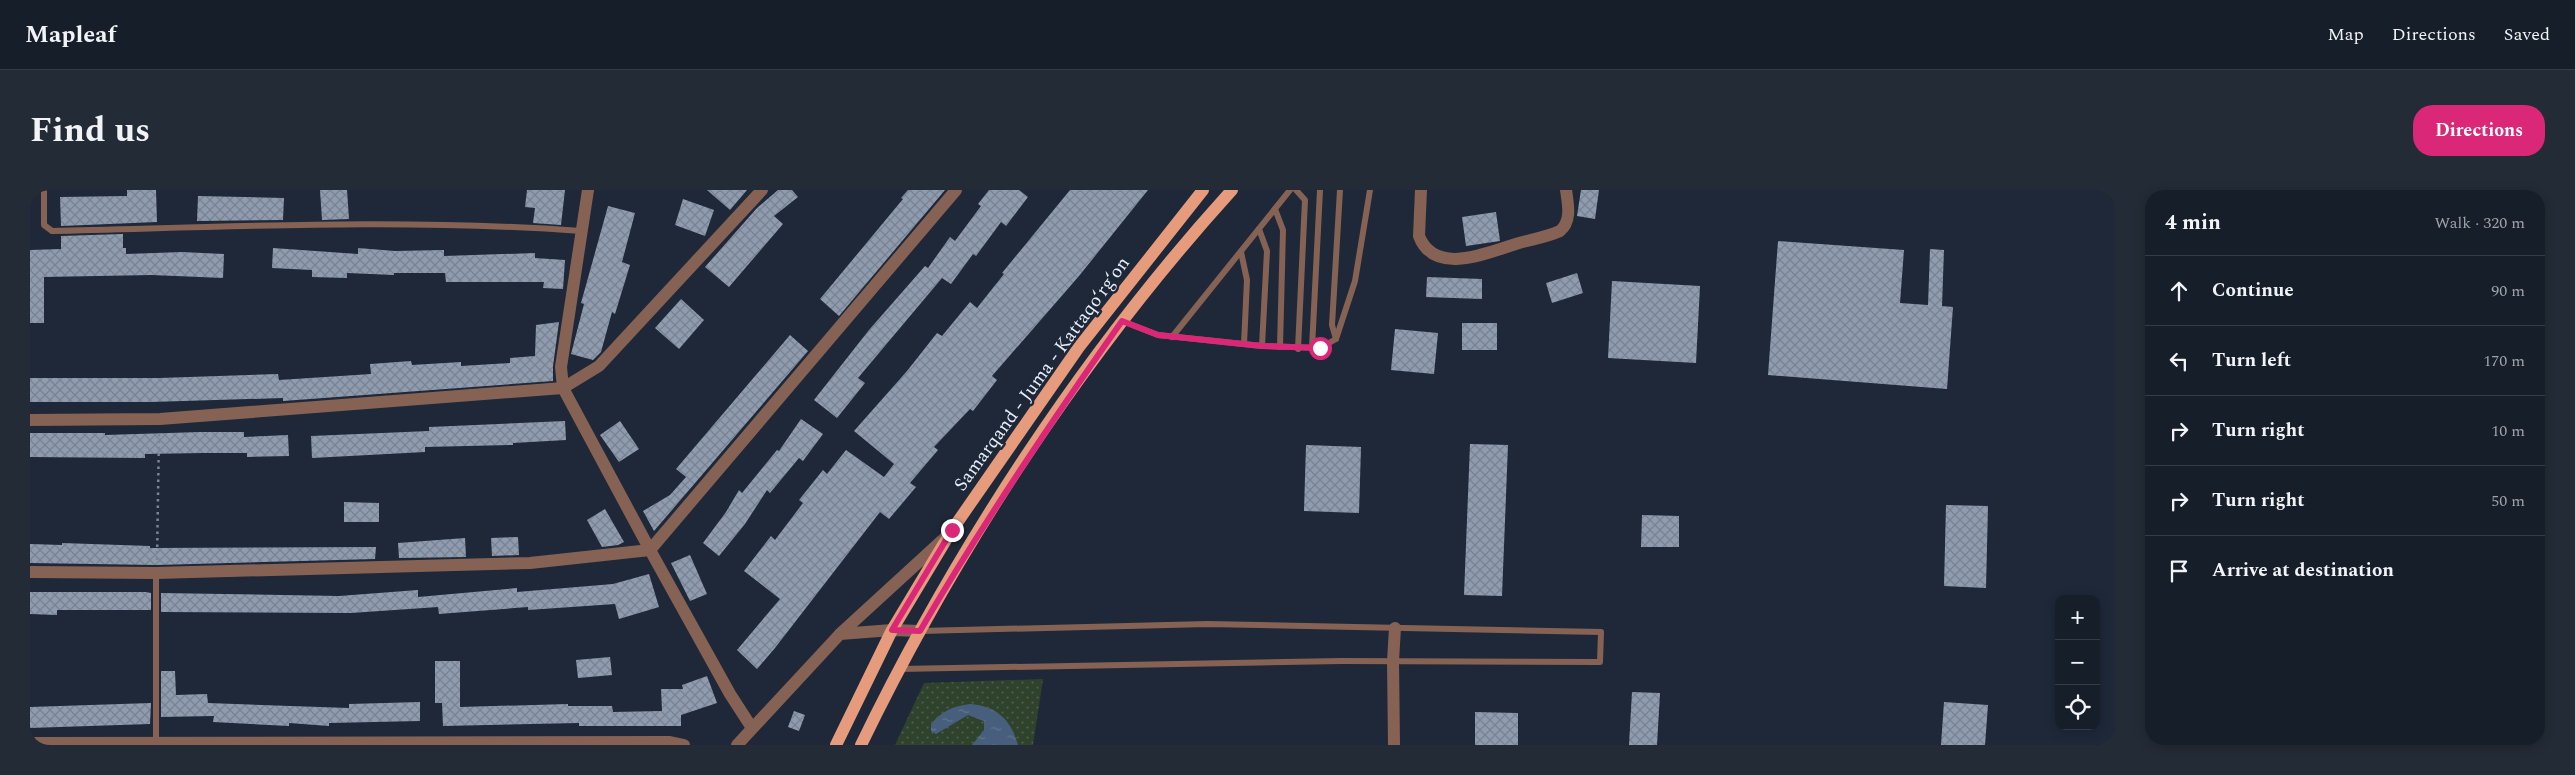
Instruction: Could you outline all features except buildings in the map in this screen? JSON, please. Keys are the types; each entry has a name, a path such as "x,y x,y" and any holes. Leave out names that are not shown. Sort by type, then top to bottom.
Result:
{"main road":[{"name":"Samarqand - Juma - Kattaqo‘rg‘on","path":"836,745 892,630 952,530 1079,347 1203,190"},
{"name":"Samarqand - Juma - Kattaqo‘rg‘on","path":"861,745 898,669 920,631 962,559 1032,450 1122,321 1232,190"}],"street":[{"path":"588,190 560,367 563,388 730,694 752,728"},
{"path":"30,420 160,419 563,388 599,366 762,190"},
{"path":"30,572 156,573 530,563 650,550 956,190"},
{"path":"1421,190 1419,236 1422,243 1434,254 1455,259 1472,258 1560,231 1565,227 1568,219 1566,190"},
{"path":"737,745 840,634 952,530"},
{"path":"1394,745 1393,661 1395,628"},
{"path":"840,634 892,630 920,631"},
{"path":"30,743 670,742 684,745"}],"lane":[{"path":"44,190 44,225 52,231 361,223 503,226 580,231"},
{"path":"1172,337 1290,190"},
{"path":"1296,190 1305,200 1298,348"},
{"path":"1312,348 1320,190"},
{"path":"1336,339 1332,325 1340,190"},
{"path":"1122,321 1158,335 1172,337 1262,346 1320,348 1336,339 1355,281 1370,190"},
{"path":"1275,209 1283,230 1280,347"},
{"path":"1259,229 1267,251 1262,346"},
{"path":"1240,252 1247,280 1244,344"},
{"path":"156,573 156,743"},
{"path":"898,669 1393,661 1600,662 1601,632 1208,624 920,631"}],"path":[{"path":"156,573 160,419"}],"green space":[{"path":"1043,679 1033,745 895,745 924,683"}],"water":[{"path":"970,704 988,708 1001,716 1011,728 1018,745 972,745 984,730 984,721 968,715 936,734 931,731 931,724 944,712 958,706"}],"route":[{"path":"952,530 892,630 920,631 962,559 1032,450 1122,321 1158,335 1262,346 1320,348"}]}
